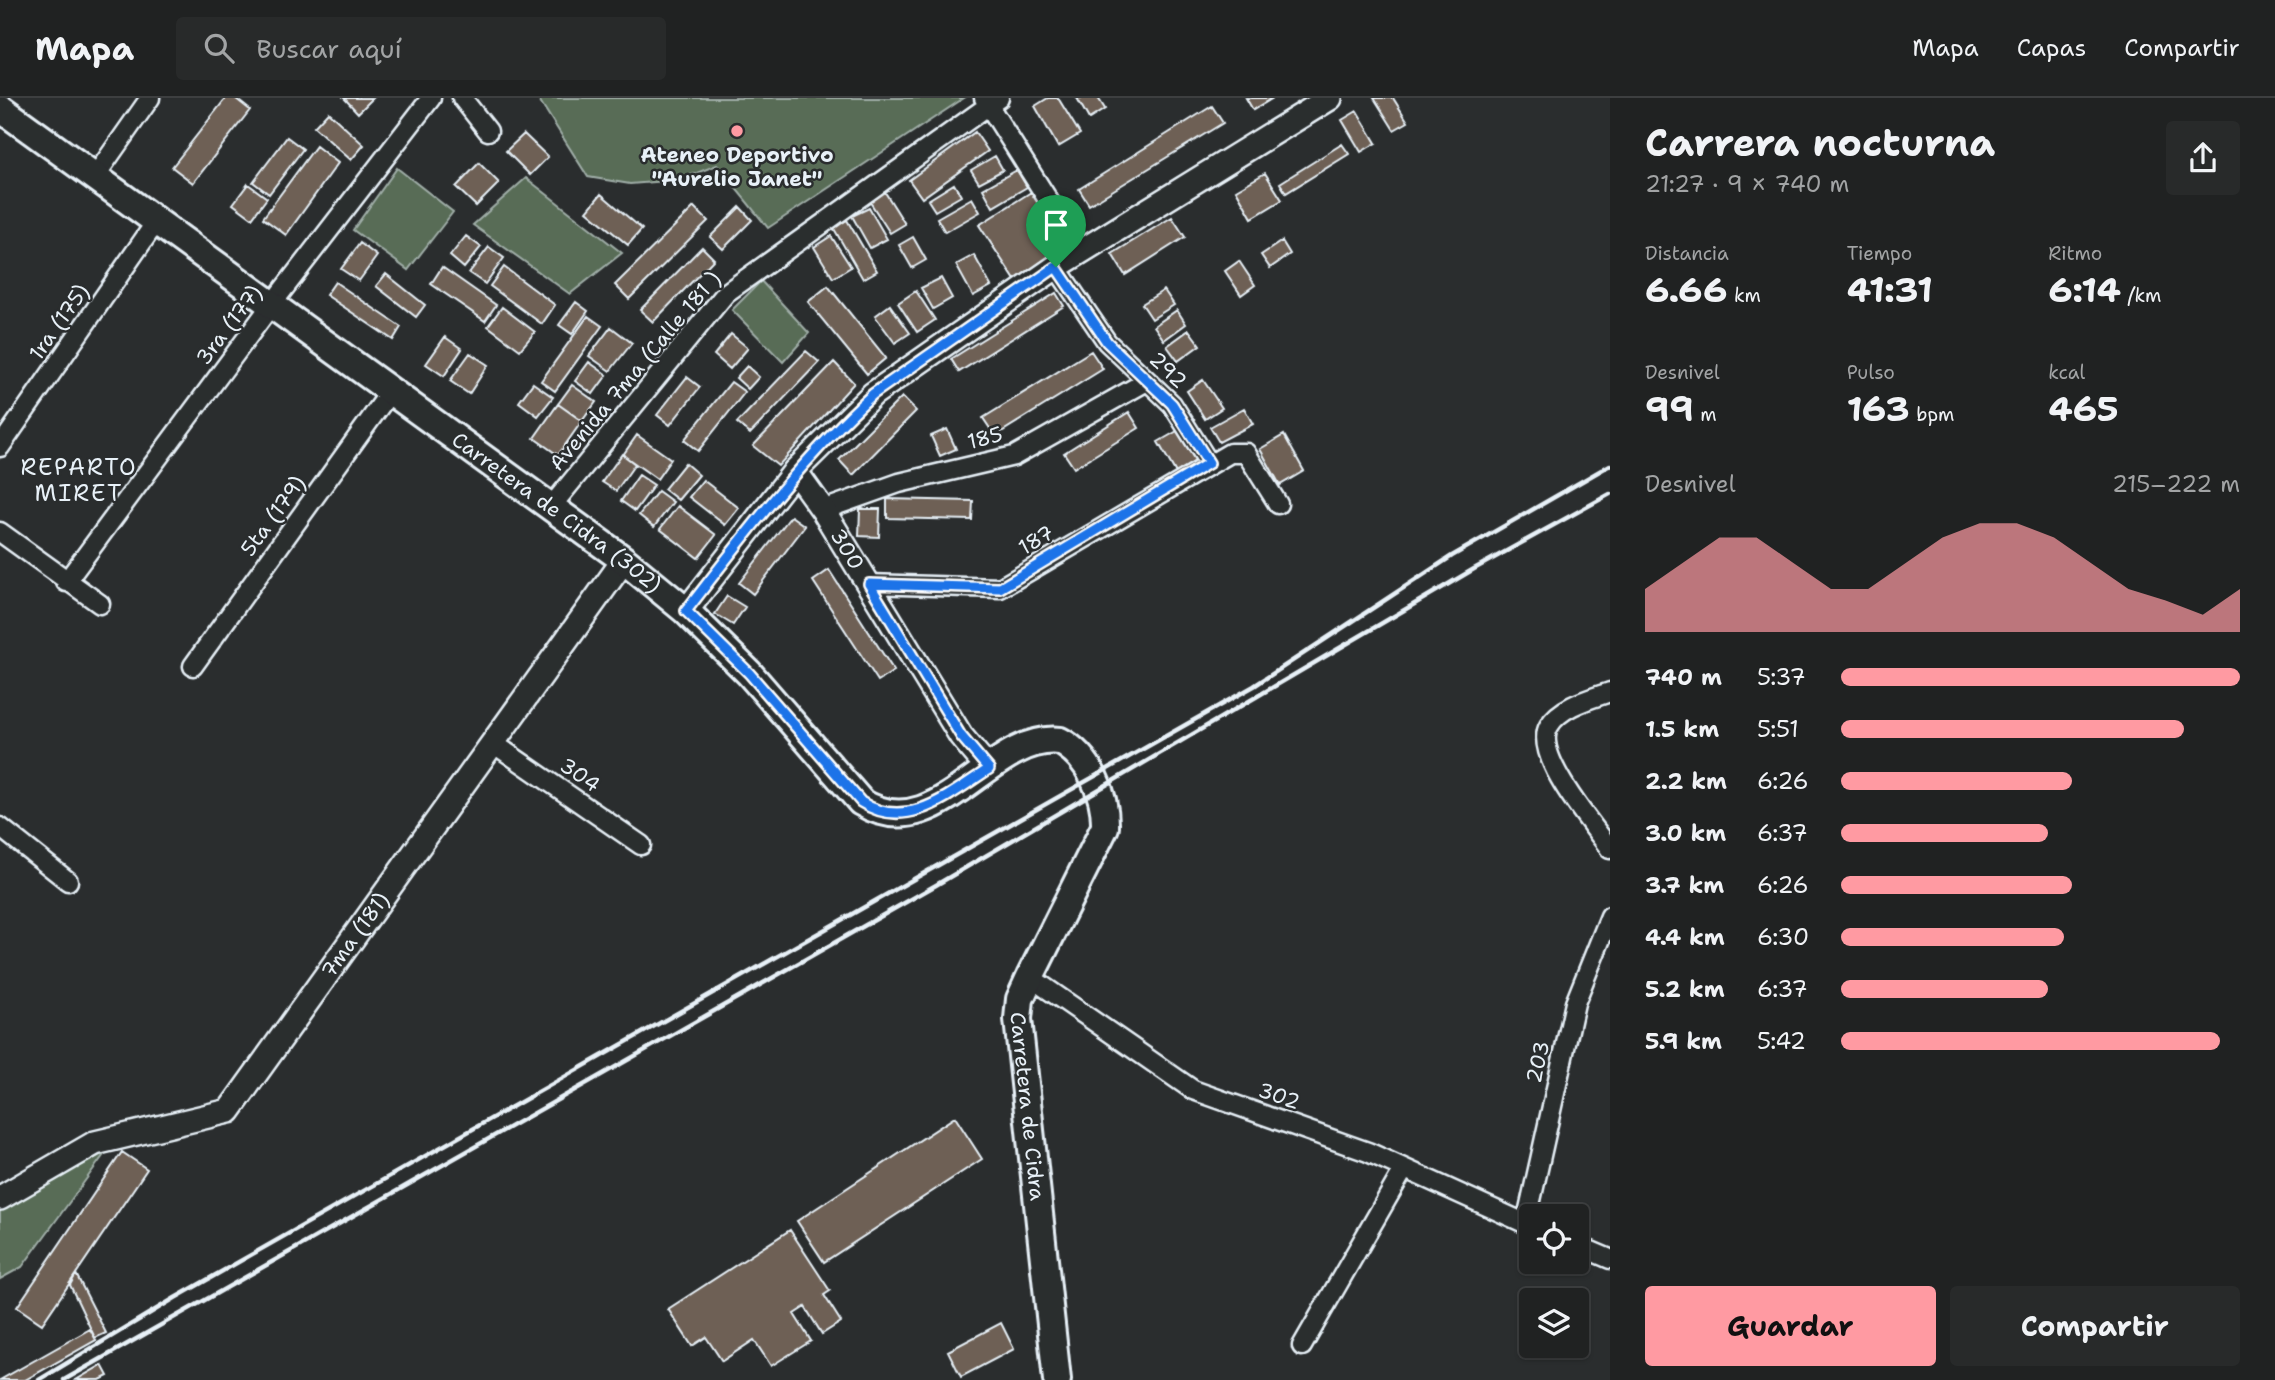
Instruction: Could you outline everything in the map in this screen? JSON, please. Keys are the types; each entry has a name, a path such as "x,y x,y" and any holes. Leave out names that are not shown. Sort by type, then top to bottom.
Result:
{"main road":[{"name":"Carretera de Cidra (302)","path":"0,108 624,560 686,611 749,673 861,802 873,810 910,813 934,805 1023,748 1049,740 1070,746 1090,772"},
{"name":"Carretera de Cidra","path":"1057,1380 1019,1032 1020,999 1102,838 1105,803 1090,772"}],"street":[{"path":"96,175 149,98"},
{"name":"3ra (177)","path":"66,582 272,304 431,98"},
{"path":"462,98 488,131"},
{"path":"686,611 795,471 873,394 1056,267 1306,104 1330,98"},
{"path":"991,100 1081,251"},
{"name":"Avenida 7ma (Calle 181 )","path":"550,508 726,293 991,100"},
{"name":"1ra (175)","path":"0,447 156,222"},
{"name":"292","path":"1056,267 1107,342 1172,404 1209,463"},
{"name":"185","path":"823,510 899,483 1014,456 1147,381"},
{"name":"5ta (179)","path":"193,666 390,392"},
{"path":"1209,463 1230,453 1246,453 1278,504"},
{"name":"187","path":"869,584 1000,588 1209,463"},
{"name":"300","path":"795,471 823,510 961,736 989,769"},
{"path":"0,532 100,604"},
{"name":"7ma (181)","path":"0,1198 95,1143 229,1111 624,560"},
{"path":"1610,692 1573,705 1549,726 1545,746 1552,766 1610,849"},
{"name":"304","path":"494,743 641,845"},
{"path":"0,827 68,881"},
{"name":"203","path":"1533,1204 1575,1003 1610,916"},
{"name":"302","path":"1030,977 1193,1090 1368,1152 1519,1220"},
{"path":"1302,1346 1404,1168"},
{"path":"1589,1250 1610,1259"}],"green space":[{"name":"Ateneo Deportivo \"Aurelio Janet\"","path":"538,98 964,98 768,228 717,165 679,180 630,184 588,177"},
{"path":"397,168 453,212 408,270 353,230"},
{"path":"526,178 622,253 570,294 473,225"},
{"path":"761,281 809,333 783,362 732,310"},
{"path":"106,1152 22,1267 0,1279 0,1207"}],"building":[{"path":"226,98 235,98 250,110 193,183 172,167"},
{"path":"344,98 373,98 358,113"},
{"path":"1048,98 1058,98 1080,134 1058,147 1035,106"},
{"path":"1077,98 1098,98 1105,109 1089,119"},
{"path":"1246,98 1273,98 1253,110"},
{"path":"1374,98 1393,98 1408,122 1394,130"},
{"path":"1212,106 1223,123 1089,205 1079,189"},
{"path":"1357,111 1376,143 1361,152 1342,120"},
{"path":"328,112 364,145 351,160 314,127"},
{"path":"975,132 988,151 922,198 909,180"},
{"path":"524,134 548,157 530,175 506,151"},
{"path":"287,137 303,149 269,194 253,182"},
{"path":"1342,144 1349,154 1286,193 1280,183"},
{"path":"316,146 338,163 286,235 263,218"},
{"path":"995,156 1003,170 979,183 971,170"},
{"path":"479,163 499,183 476,206 456,187"},
{"path":"1017,170 1027,187 993,207 983,189"},
{"path":"1265,173 1282,200 1252,218 1236,190"},
{"path":"248,184 267,198 252,218 233,204"},
{"path":"954,184 961,196 935,211 928,200"},
{"path":"883,189 905,224 890,233 868,199"},
{"path":"1031,192 1066,245 1015,280 979,225"},
{"path":"601,194 642,229 628,245 587,211"},
{"path":"972,198 980,212 945,232 937,218"},
{"path":"694,207 708,221 629,299 615,285"},
{"path":"740,207 752,220 723,249 710,237"},
{"path":"869,208 887,239 870,248 852,216"},
{"path":"1172,217 1185,237 1125,275 1112,254"},
{"path":"847,220 877,271 863,279 833,227"},
{"path":"466,236 481,247 464,268 450,256"},
{"path":"831,236 851,267 833,278 814,247"},
{"path":"913,237 926,260 912,268 899,245"},
{"path":"1282,241 1290,254 1270,268 1261,255"},
{"path":"360,243 377,256 359,281 341,269"},
{"path":"489,247 504,258 485,284 469,273"},
{"path":"702,247 714,259 653,322 640,310"},
{"path":"974,255 991,286 973,296 956,265"},
{"path":"1239,261 1255,285 1241,295 1225,271"},
{"path":"442,267 496,305 485,321 431,284"},
{"path":"504,267 555,305 542,324 490,286"},
{"path":"386,274 425,305 416,317 376,286"},
{"path":"941,278 952,298 933,309 921,288"},
{"path":"335,282 401,327 393,340 326,295"},
{"path":"828,286 886,358 867,374 808,302"},
{"path":"1164,290 1174,305 1152,319 1142,304"},
{"path":"916,291 935,320 917,332 898,303"},
{"path":"1056,293 1064,306 959,372 951,359"},
{"path":"576,302 588,311 572,334 559,325"},
{"path":"890,305 910,333 895,343 875,316"},
{"path":"502,307 535,332 520,350 488,326"},
{"path":"1177,310 1186,324 1164,340 1154,326"},
{"path":"588,316 602,326 555,391 541,381"},
{"path":"611,327 632,343 610,371 589,356"},
{"path":"1189,330 1200,345 1178,361 1167,346"},
{"path":"731,334 748,348 730,369 714,355"},
{"path":"445,337 462,349 444,376 426,364"},
{"path":"806,351 819,362 750,434 737,423"},
{"path":"1091,351 1103,369 995,436 983,418"},
{"path":"470,353 488,365 469,394 450,381"},
{"path":"589,362 607,375 593,394 575,381"},
{"path":"834,362 854,383 778,466 753,446"},
{"path":"747,366 759,377 748,389 736,378"},
{"path":"687,377 700,387 670,425 657,415"},
{"path":"1203,380 1222,408 1205,419 1187,391"},
{"path":"731,382 745,392 698,451 684,440"},
{"path":"533,383 553,397 538,416 519,402"},
{"path":"572,385 596,402 582,421 558,404"},
{"path":"902,397 916,411 853,475 839,460"},
{"path":"558,404 582,421 558,455 534,438"},
{"path":"1244,408 1253,424 1219,442 1210,427"},
{"path":"1129,412 1139,428 1074,468 1064,453"},
{"path":"947,429 956,449 940,456 931,436"},
{"path":"1179,430 1197,460 1176,473 1158,442"},
{"path":"637,435 671,459 657,479 623,455"},
{"path":"1284,435 1304,471 1280,485 1260,449"},
{"path":"622,454 635,464 616,491 602,482"},
{"path":"685,463 699,475 678,500 664,489"},
{"path":"639,475 654,485 635,511 621,501"},
{"path":"703,480 739,508 725,525 689,497"},
{"path":"658,491 673,502 654,527 639,515"},
{"path":"887,499 973,501 972,520 887,518"},
{"path":"678,506 716,535 698,558 660,529"},
{"path":"860,509 880,509 879,537 859,536"},
{"path":"791,516 805,526 753,594 739,583"},
{"path":"829,570 894,671 878,681 813,581"},
{"path":"727,596 745,607 733,625 715,614"},
{"path":"955,1117 982,1159 824,1262 797,1221"},
{"path":"122,1152 147,1169 42,1324 17,1307"},
{"path":"790,1230 830,1291 824,1295 841,1322 822,1334 805,1307 794,1314 811,1341 771,1366 754,1340 722,1361 706,1337 692,1346 668,1309"},
{"path":"76,1274 106,1333 95,1338 70,1285"},
{"path":"1001,1323 1014,1349 961,1377 948,1351"},
{"path":"90,1329 96,1340 25,1380 0,1380"},
{"path":"102,1365 108,1376 100,1380 76,1380"}],"railway":[{"path":"39,1380 175,1298 1254,686 1452,556 1610,465"},
{"path":"64,1380 936,885 1474,569 1610,494"}],"place":[{"name":"Ateneo Deportivo \"Aurelio Janet\"","path":"737,131"}],"district":[{"name":"REPARTO MIRET","path":"79,480"}],"route":[{"path":"1056,267 1107,342 1172,404 1209,463 1000,588 869,584 961,736 989,769 934,805 910,813 890,814 873,810 861,802 749,673 686,611 795,471 856,409 873,394 1056,267"}]}
